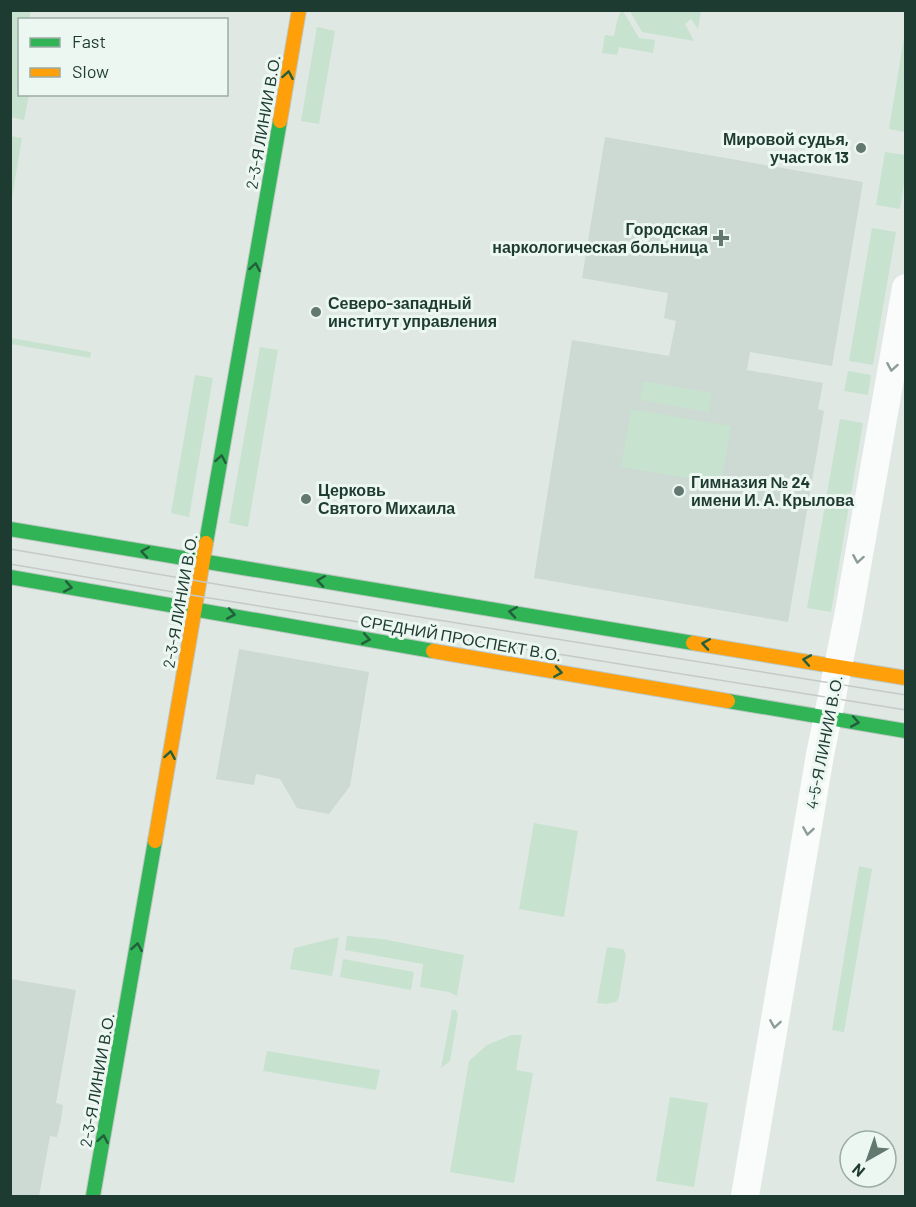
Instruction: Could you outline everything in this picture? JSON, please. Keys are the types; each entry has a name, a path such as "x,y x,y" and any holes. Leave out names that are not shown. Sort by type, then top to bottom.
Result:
{"main road":[{"name":"2-3-Я ЛИНИИ В.О.","path":"93,1197 299,10"},
{"name":"СРЕДНИЙ ПРОСПЕКТ В.О.","path":"10,529 906,678"},
{"name":"СРЕДНИЙ ПРОСПЕКТ В.О.","path":"10,577 502,663 906,730"}],"street":[{"name":"4-5-Я ЛИНИИ В.О.","path":"745,1197 828,717 906,288"}],"shaded area":[{"path":"605,137 863,182 832,366 750,352 747,370 823,383 818,409 824,411 788,622 534,578 572,340 669,356 676,321 664,318 668,293 582,278"},
{"path":"239,649 369,672 350,786 329,814 297,808 280,779 256,774 254,785 216,779"},
{"path":"11,979 76,990 56,1103 63,1105 61,1120 57,1137 50,1136 39,1196 11,1196"}],"green space":[{"path":"10,11 31,11 29,18 18,18 18,96 29,96 24,120 11,117"},
{"path":"621,11 639,38 655,40 653,53 619,47 617,55 602,53 605,35 614,36"},
{"path":"630,11 701,11 698,29 691,19 685,24 694,41 642,32"},
{"path":"317,27 335,31 319,124 301,121"},
{"path":"905,31 905,132 889,129"},
{"path":"10,136 22,138 11,204"},
{"path":"885,152 905,155 905,177 900,209 876,205"},
{"path":"872,228 896,232 873,365 849,361"},
{"path":"11,338 91,352 90,358 11,344"},
{"path":"260,347 278,350 248,527 229,523"},
{"path":"848,371 871,375 868,395 844,391"},
{"path":"195,375 213,378 189,517 171,513"},
{"path":"643,381 712,393 709,412 640,400"},
{"path":"631,409 731,426 721,484 621,467"},
{"path":"840,419 863,423 831,612 807,608"},
{"path":"534,823 578,831 564,917 519,909"},
{"path":"859,866 872,869 844,1032 832,1030"},
{"path":"347,936 382,939 464,955 457,996 449,992 420,987 423,964 345,950"},
{"path":"339,937 332,976 290,969 294,948"},
{"path":"607,947 623,949 626,954 619,997 616,1002 606,1004 597,1003"},
{"path":"343,959 414,972 411,990 340,977"},
{"path":"452,1010 456,1010 458,1014 450,1061 441,1068"},
{"path":"511,1035 522,1035 516,1070 533,1073 514,1183 450,1172 469,1061 487,1045"},
{"path":"267,1051 380,1070 376,1090 263,1071"},
{"path":"670,1097 708,1103 694,1187 656,1181"}],"tram line":[{"path":"10,549 906,695"},
{"path":"10,564 906,710"}],"traffic: fast":[{"path":"206,543 280,121"},
{"path":"10,529 693,643"},
{"path":"10,577 433,651"},
{"path":"728,701 906,731"},
{"path":"93,1196 155,841"}],"traffic: slow":[{"path":"280,121 299,10"},
{"path":"155,841 206,543"},
{"path":"693,643 906,678"},
{"path":"433,651 728,701"}],"place":[{"name":"Мировой судья, участок 13","path":"861,148"},
{"name":"Городская наркологическая больница","path":"721,238"},
{"name":"Северо-западный институт управления","path":"316,312"},
{"name":"Гимназия № 24 имени И. А. Крылова","path":"679,491"},
{"name":"Церковь Святого Михаила","path":"306,499"}]}
